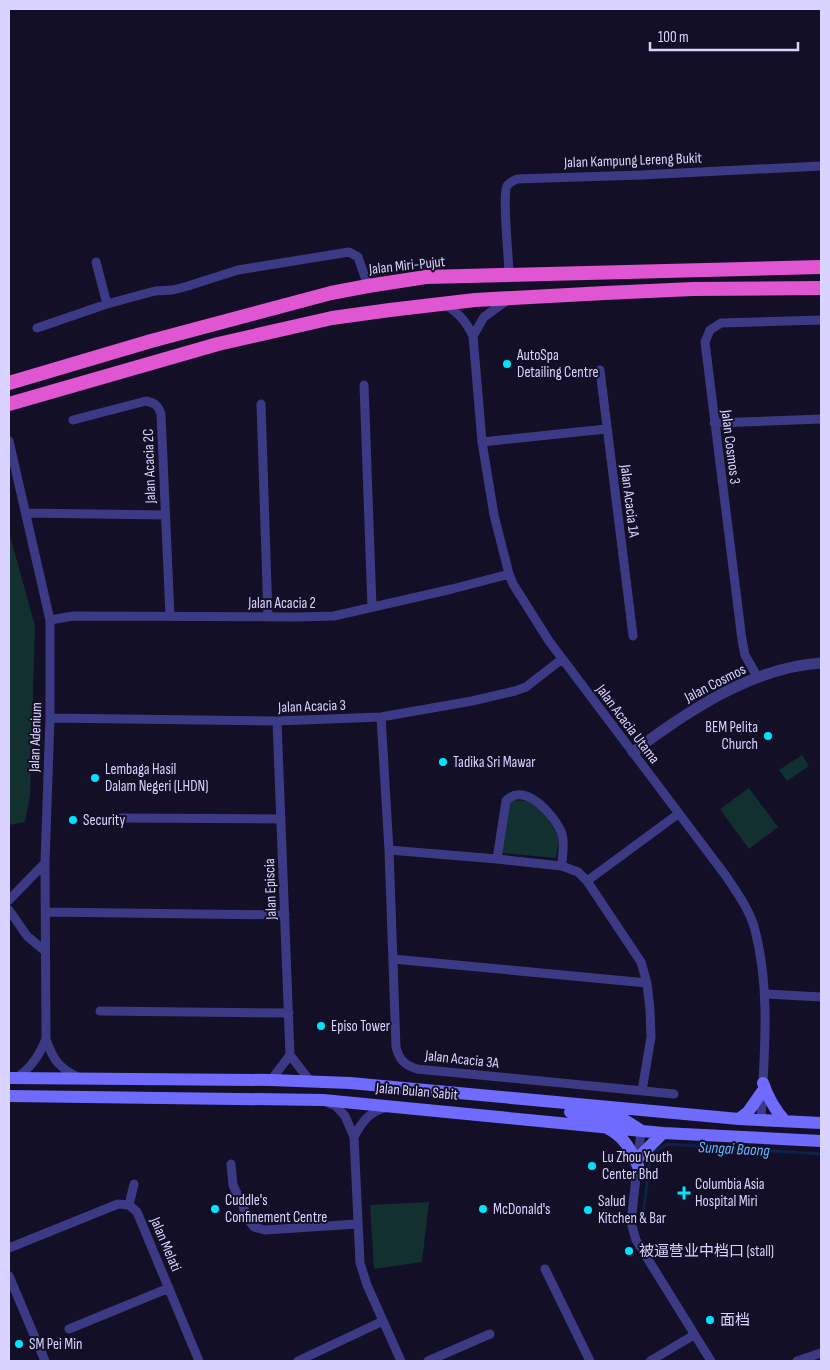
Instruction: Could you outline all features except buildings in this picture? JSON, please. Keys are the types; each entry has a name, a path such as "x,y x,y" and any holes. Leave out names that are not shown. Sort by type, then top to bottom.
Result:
{"highway":[{"name":"Jalan Miri-Pujut","path":"9,383 151,340 332,293 426,277 821,267"},
{"path":"11,406 226,342 332,318 443,303 512,298 693,289 821,288"}],"main road":[{"name":"Jalan Bulan Sabit","path":"12,1078 271,1080 350,1083 739,1119 821,1123"},
{"path":"350,1083 361,1089 368,1090 620,1118 641,1130"},
{"path":"739,1119 756,1102 762,1088"},
{"path":"762,1088 772,1105 785,1121"},
{"name":"Jalan Bulan Sabit","path":"9,1096 323,1100 394,1105 663,1133 821,1141"},
{"path":"761,1120 785,1133 821,1134"},
{"path":"601,1126 615,1132 626,1142 638,1161 663,1133"}],"street":[{"name":"Jalan Kampung Lereng Bukit","path":"509,274 506,189 511,182 517,179 821,166"},
{"path":"37,328 107,304 155,291 173,290 238,270 349,252 360,261 368,286"},
{"path":"96,262 107,304"},
{"path":"473,336 484,317 512,298"},
{"name":"Jalan Acacia Utama","path":"443,303 467,322 473,336 482,442 494,515 509,574 523,601 562,659 741,899 754,929 766,994 761,1120"},
{"name":"Jalan Cosmos 3","path":"758,678 746,655 742,640 704,342 710,330 721,324 821,320"},
{"name":"Jalan Acacia 1A","path":"600,370 633,636"},
{"path":"364,385 372,607"},
{"name":"Jalan Acacia 2C","path":"72,420 146,401 153,402 159,408 161,414 170,616"},
{"path":"261,404 268,617"},
{"path":"714,422 821,419"},
{"path":"482,442 606,429"},
{"name":"Jalan Adenium","path":"9,441 50,620 50,718 45,912 46,1040 50,1052 57,1063 83,1080"},
{"path":"26,513 164,515"},
{"name":"Jalan Acacia 2","path":"50,620 73,616 334,616 509,574"},
{"name":"Jalan Acacia 3","path":"50,718 277,721 381,717 472,701 515,691 526,686 562,659"},
{"name":"Jalan Cosmos","path":"633,752 671,724 717,697 758,678 802,665 821,663"},
{"name":"Jalan Acacia 3A","path":"381,717 389,850 396,1046 398,1055 405,1064 417,1068 674,1094"},
{"name":"Jalan Episcia","path":"277,721 290,1055"},
{"path":"497,859 506,801 513,796 524,796 543,806 560,831 563,842 562,866"},
{"path":"587,881 678,814"},
{"path":"121,818 281,819"},
{"path":"389,850 562,866 578,872 587,881 641,962 647,983 651,1037 642,1091"},
{"path":"9,900 46,863"},
{"path":"9,910 27,936 45,952"},
{"path":"45,912 285,915"},
{"path":"393,959 647,983"},
{"path":"766,994 821,997"},
{"path":"100,1011 289,1013"},
{"name":"Jalan Adenium","path":"12,1078 33,1064 46,1040"},
{"path":"271,1080 290,1055 310,1081"},
{"path":"323,1100 336,1106 345,1116 354,1137 357,1224 362,1272 400,1361"},
{"path":"354,1137 360,1126 374,1112 394,1105"},
{"path":"641,1130 632,1214 632,1226 636,1240 711,1361"},
{"path":"231,1164 233,1185 254,1227 265,1230 357,1224"},
{"path":"9,1248 118,1204 129,1205 134,1184"},
{"name":"Jalan Melati","path":"129,1205 137,1212 199,1361"},
{"path":"544,1269 590,1361"},
{"path":"9,1276 45,1361"},
{"path":"69,1330 169,1288"},
{"path":"298,1361 383,1321"},
{"path":"428,1361 490,1334"},
{"path":"650,1361 694,1335"},
{"path":"797,1361 821,1353"}],"green space":[{"path":"9,532 35,626 30,796 25,822 9,825"},
{"path":"802,755 809,766 787,781 779,770"},
{"path":"749,788 778,827 749,849 720,809"},
{"path":"510,800 529,801 540,807 559,837 556,858 502,853"},
{"path":"429,1202 422,1262 374,1269 370,1205"}],"waterway":[{"name":"Sungai Baong","path":"643,1215 651,1154 667,1144 821,1154"}],"place":[{"name":"AutoSpa Detailing Centre","path":"507,364"},
{"name":"BEM Pelita Church","path":"768,736"},
{"name":"Tadika Sri Mawar","path":"443,762"},
{"name":"Lembaga Hasil Dalam Negeri (LHDN)","path":"95,778"},
{"name":"Security","path":"73,820"},
{"name":"Episo Tower","path":"321,1026"},
{"name":"Lu Zhou Youth Center Bhd","path":"592,1166"},
{"name":"Columbia Asia Hospital Miri","path":"684,1193"},
{"name":"Cuddle's Confinement Centre","path":"215,1209"},
{"name":"McDonald's","path":"483,1209"},
{"name":"Salud Kitchen & Bar","path":"588,1210"},
{"name":"被逼营业中档口 (stall)","path":"629,1251"},
{"name":"面档","path":"710,1320"},
{"name":"SM Pei Min","path":"19,1344"}]}
